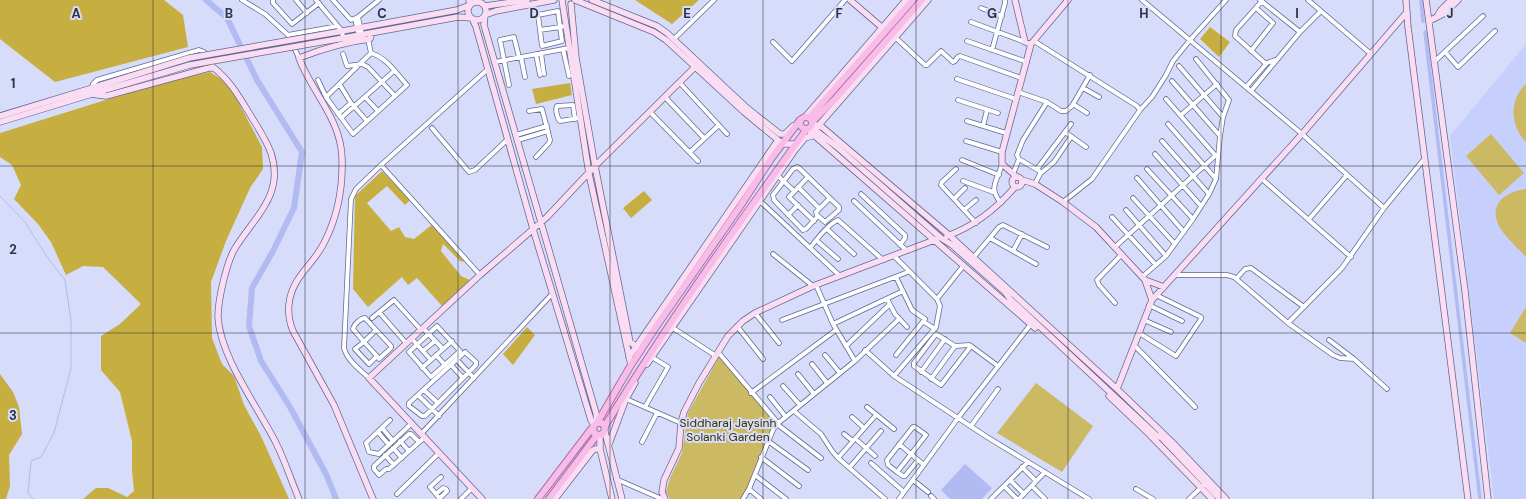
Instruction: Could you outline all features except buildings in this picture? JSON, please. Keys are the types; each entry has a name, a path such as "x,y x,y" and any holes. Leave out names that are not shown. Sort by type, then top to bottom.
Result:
{"main road":[{"path":"549,499 602,432 650,356 796,144 808,124 884,29 913,0"},
{"path":"538,496 594,425 610,396 631,365 638,348 771,159 781,142 808,124 836,98 894,37 922,0"},
{"path":"594,425 602,423 602,432"},
{"path":"594,425 594,433 602,432"}],"street":[{"path":"242,0 265,14 288,35 330,114 339,141 342,159 341,191 338,208 323,246 291,290 288,316 293,330 334,405 373,499"},
{"path":"273,0 273,3 291,24 307,13 318,1 339,30 340,38"},
{"path":"296,0 307,13"},
{"path":"334,0 350,19 356,18 379,0"},
{"path":"288,35 358,28 457,10 475,2 482,3 527,0"},
{"path":"0,116 92,88 103,88 190,65 458,17 480,19 496,10 554,0"},
{"path":"562,0 566,4 574,1 654,32 697,65 780,134 785,134 795,124 808,124 836,146 947,242 949,248 1003,295 1010,299 1156,435 1220,499"},
{"path":"562,0 563,26 577,118 631,365"},
{"path":"592,0 657,26 674,39 697,65 744,112 781,142 796,144"},
{"path":"674,39 714,0"},
{"path":"773,42 792,61 845,0"},
{"path":"850,0 925,65 928,64 940,51 953,62 960,56 1021,78"},
{"path":"884,29 906,0"},
{"path":"894,37 928,0"},
{"path":"992,50 1005,0"},
{"path":"993,192 1002,164 1002,152 1006,133 1021,78 1027,62 1030,42 1015,0"},
{"path":"1030,42 1068,0"},
{"path":"1142,0 1302,134 1384,208"},
{"path":"1063,202 1092,179 1140,110 1152,97 1173,61 1226,0"},
{"path":"1308,0 1371,54"},
{"path":"1406,0 1408,26 1468,499"},
{"path":"1426,0 1465,291 1488,499"},
{"path":"1438,15 1441,10 1452,0"},
{"path":"1429,21 1438,15 1445,13 1458,0"},
{"path":"574,1 576,58 595,166 630,342 638,348 629,357"},
{"path":"1266,64 1236,38 1235,33 1261,1 1300,32"},
{"path":"470,3 469,14 476,27 533,228 591,420 594,425"},
{"path":"482,3 485,15 484,25 596,412 594,425"},
{"path":"980,8 1002,16"},
{"path":"1251,51 1273,23 1256,8"},
{"path":"558,11 563,26 562,41 542,46 538,15 558,11"},
{"path":"1250,91 1273,66 1276,60 1300,32 1321,11"},
{"path":"1117,389 1152,300 1302,134 1407,12"},
{"path":"1434,62 1483,16"},
{"path":"356,18 360,35"},
{"path":"971,22 996,32 1030,42 1090,75 1137,106 1140,110"},
{"path":"540,30 563,26"},
{"path":"0,122 91,94 103,88 189,58 339,30"},
{"path":"1445,52 1458,67 1496,31"},
{"path":"299,58 349,41 368,39 371,37 372,33"},
{"path":"509,85 500,40 514,37 525,77"},
{"path":"368,39 372,53"},
{"path":"967,41 1027,62"},
{"path":"495,62 566,48"},
{"path":"566,48 569,76"},
{"path":"92,88 94,82 97,80 199,50 204,52 214,68 232,85 262,134 271,153 274,167 274,182 266,205 235,248 230,259 220,294 218,317 230,360 276,442 299,499"},
{"path":"326,97 372,53"},
{"path":"318,80 326,97 353,134 407,85 379,56 372,53"},
{"path":"343,54 347,66 362,64 368,67 395,96"},
{"path":"539,54 542,74"},
{"path":"1143,278 1166,256 1184,232 1202,206 1216,179 1223,117 1229,100 1196,59"},
{"path":"1246,87 1266,64 1276,60"},
{"path":"369,378 480,275 533,228 542,222 595,166 697,65"},
{"path":"1179,66 1223,117"},
{"path":"91,94 106,96 209,68 214,68"},
{"path":"482,499 424,435 369,378 361,372 347,355 344,348 351,199 356,189 488,69"},
{"path":"341,118 394,71"},
{"path":"1018,92 1047,102 1063,112 1069,109 1073,104 1090,75"},
{"path":"957,79 1016,99"},
{"path":"1172,81 1220,136"},
{"path":"680,83 727,134"},
{"path":"1181,115 1203,94 1217,84"},
{"path":"340,85 351,103 367,121"},
{"path":"1083,88 1099,97"},
{"path":"365,97 378,111"},
{"path":"665,97 704,138"},
{"path":"1166,99 1219,160"},
{"path":"958,100 998,113"},
{"path":"664,499 662,492 664,480 679,448 681,423 684,412 699,383 728,336 737,326 754,313 814,286 949,236 976,223 1001,203 1015,187 1012,181 1017,177 1019,159 1017,155 1023,140 1032,128 1047,102"},
{"path":"338,114 351,103"},
{"path":"1073,104 1087,113"},
{"path":"573,105 577,118 560,121 558,119 557,106 573,105"},
{"path":"529,111 542,109 550,140 536,157"},
{"path":"983,126 987,110"},
{"path":"650,112 698,161"},
{"path":"967,121 1006,133"},
{"path":"808,124 815,135 1031,324 1205,484 1226,499"},
{"path":"808,124 949,236 1117,389 1171,441 1205,484 1214,499"},
{"path":"1037,169 1070,124"},
{"path":"1168,124 1216,179"},
{"path":"690,152 718,125"},
{"path":"432,128 469,172 475,170 508,139"},
{"path":"517,138 548,129"},
{"path":"1065,132 1086,147"},
{"path":"741,224 760,201 795,150 805,138 815,135"},
{"path":"1035,184 1041,173 1054,162 1071,137"},
{"path":"966,141 1002,152"},
{"path":"1162,141 1209,194"},
{"path":"1155,154 1202,206"},
{"path":"1115,247 1215,156"},
{"path":"1288,323 1342,268 1384,208 1425,158"},
{"path":"1019,159 1037,169 1041,173"},
{"path":"962,160 999,175"},
{"path":"1002,164 1017,177 1035,184 1063,202 1096,227 1143,278 1152,300 1182,321"},
{"path":"381,165 480,275"},
{"path":"818,216 806,229 803,230 772,197 797,167 808,177 830,198 840,208 826,222 823,222 816,212 830,198"},
{"path":"956,168 942,183 942,186 976,223"},
{"path":"1147,169 1193,219"},
{"path":"1310,218 1347,175"},
{"path":"778,176 794,191"},
{"path":"808,177 789,196 814,221"},
{"path":"1137,178 1184,232"},
{"path":"1262,179 1350,257"},
{"path":"963,181 993,192 1001,203"},
{"path":"798,187 819,208"},
{"path":"954,199 965,188"},
{"path":"861,194 905,235 905,238 900,245"},
{"path":"1134,198 1175,244"},
{"path":"964,210 976,200"},
{"path":"760,201 840,276"},
{"path":"854,201 907,251"},
{"path":"788,215 798,205"},
{"path":"1126,210 1166,256"},
{"path":"1112,217 1156,266"},
{"path":"810,248 816,240 838,220 883,260"},
{"path":"973,258 999,227 1003,225 1047,248"},
{"path":"827,229 854,254"},
{"path":"1013,251 1022,234"},
{"path":"990,238 1036,264"},
{"path":"816,240 838,260"},
{"path":"773,254 814,286 836,330 855,361"},
{"path":"1115,303 1099,285 1097,280 1122,254"},
{"path":"894,256 908,272 937,299 940,311 935,329 894,376"},
{"path":"937,299 964,265"},
{"path":"1237,278 1246,269 1251,268 1304,307"},
{"path":"782,320 908,272"},
{"path":"1176,275 1227,275 1237,278 1251,293 1288,323 1336,356 1347,360 1354,359"},
{"path":"896,277 913,311 924,318 924,322 935,329"},
{"path":"1143,278 1164,287"},
{"path":"833,324 903,291"},
{"path":"412,423 373,467 378,475 394,465 419,442 439,416 553,293"},
{"path":"887,299 889,305 907,327"},
{"path":"372,318 392,300 395,300 443,349"},
{"path":"1139,333 1176,356 1201,319 1201,317 1152,300"},
{"path":"846,346 889,305"},
{"path":"378,312 406,343"},
{"path":"754,313 779,343"},
{"path":"376,330 364,342 356,348 355,350 368,363 378,358 391,347 376,330 364,318 354,326 354,331 364,342 378,358 384,364"},
{"path":"743,499 749,489 768,441 778,424 855,361 899,319"},
{"path":"1144,320 1171,332"},
{"path":"896,354 924,322"},
{"path":"899,499 958,418 1031,324"},
{"path":"437,326 460,351 431,377 409,352 428,334 437,326"},
{"path":"671,326 717,354 778,424 821,458"},
{"path":"737,326 763,359"},
{"path":"751,393 836,330"},
{"path":"971,346 942,384 931,379 915,367 914,363 935,334 955,346 967,344 971,346 998,366"},
{"path":"412,339 431,360"},
{"path":"921,372 945,339"},
{"path":"1329,340 1354,359 1386,389"},
{"path":"423,351 435,341"},
{"path":"422,368 452,341"},
{"path":"1134,345 1195,407"},
{"path":"931,379 955,346"},
{"path":"865,350 894,376 958,418 1087,498"},
{"path":"465,352 476,363 469,372 423,417 409,406 409,403 451,366 465,352"},
{"path":"826,355 840,373"},
{"path":"436,356 445,365"},
{"path":"645,407 668,367 650,356"},
{"path":"457,360 474,378"},
{"path":"812,364 827,383"},
{"path":"451,366 463,378"},
{"path":"798,374 814,394"},
{"path":"783,386 800,405"},
{"path":"971,426 998,389"},
{"path":"424,390 438,403"},
{"path":"418,395 439,416"},
{"path":"770,397 786,417"},
{"path":"609,444 624,398 681,423"},
{"path":"866,407 894,429"},
{"path":"794,411 821,434 838,458 885,499"},
{"path":"642,442 657,413"},
{"path":"838,458 855,441 876,415"},
{"path":"852,417 864,428"},
{"path":"390,420 366,443 368,452 379,454 410,433 419,442"},
{"path":"897,472 926,435 913,427 887,460 888,465 897,472 903,476 905,476 918,460"},
{"path":"382,428 402,458"},
{"path":"850,467 881,431"},
{"path":"378,432 392,445"},
{"path":"602,432 609,444 616,479 622,499"},
{"path":"602,432 600,448 612,499"},
{"path":"844,434 866,448 875,456"},
{"path":"400,441 410,451"},
{"path":"768,441 808,470"},
{"path":"899,444 924,465"},
{"path":"555,499 592,451 600,448"},
{"path":"397,494 439,453"},
{"path":"385,455 394,465"},
{"path":"761,457 798,486"},
{"path":"992,498 1028,462"},
{"path":"871,463 904,492"},
{"path":"1022,468 1036,481"},
{"path":"1004,486 1018,499 1045,472"},
{"path":"755,475 786,499"},
{"path":"436,494 443,488 447,491 440,499 430,487 441,477"},
{"path":"616,479 664,499"},
{"path":"913,480 928,492"},
{"path":"1010,480 1024,494"},
{"path":"1189,499 1205,484"},
{"path":"461,499 471,488"},
{"path":"1034,488 1045,499"},
{"path":"749,489 761,499"},
{"path":"1136,489 1153,499"}],"shaded area":[{"path":"0,0 164,0 183,15 188,47 55,82 0,39"},
{"path":"635,0 699,0 672,24"},
{"path":"1210,27 1230,42 1219,57 1200,39"},
{"path":"1526,44 1526,499 1494,499 1450,136"},
{"path":"210,72 221,79 233,92 262,147 263,169 250,188 226,241 211,282 212,338 222,364 234,376 244,405 261,436 289,499 83,499 96,488 108,488 127,497 134,491 132,441 120,392 101,370 101,336 120,324 141,304 103,267 83,266 66,275 51,242 38,224 14,199 21,185 12,165 0,157 0,133 160,83"},
{"path":"570,83 572,95 536,104 532,89"},
{"path":"382,171 410,200 405,205 387,186 367,203 391,231 399,227 405,237 414,239 433,224 466,262 460,261 443,244 441,251 461,276 470,280 442,306 417,278 408,285 402,277 368,307 353,289 355,196"},
{"path":"644,191 652,200 631,218 623,208"},
{"path":"527,327 535,335 513,365 503,354"},
{"path":"0,374 13,392 19,407 22,434 9,455 10,486 6,499 0,499"},
{"path":"965,464 992,488 982,499 950,499 941,490"}],"green space":[{"path":"1526,84 1526,142 1521,136 1514,121 1514,105 1520,90"},
{"path":"1491,134 1524,173 1499,195 1466,156"},
{"path":"1526,189 1526,257 1501,230 1496,218 1496,211 1497,205 1506,196 1519,190"},
{"path":"1526,307 1526,343 1510,333"},
{"name":"Siddharaj Jaysinh Solanki Garden","path":"720,355 778,423 742,499 670,499 666,492 670,478 682,453 688,413"},
{"path":"1036,383 1093,426 1062,472 997,433"}],"waterway":[{"path":"206,0 227,18 257,80 302,152 294,208 273,251 252,288 249,326 261,361 290,407 327,476 336,499"},
{"path":"1421,0 1423,21"},
{"path":"1425,32 1480,499"},
{"path":"0,196 25,222 47,257 65,280 71,321 71,368 54,433 41,457 31,461 28,493 33,499"}]}
